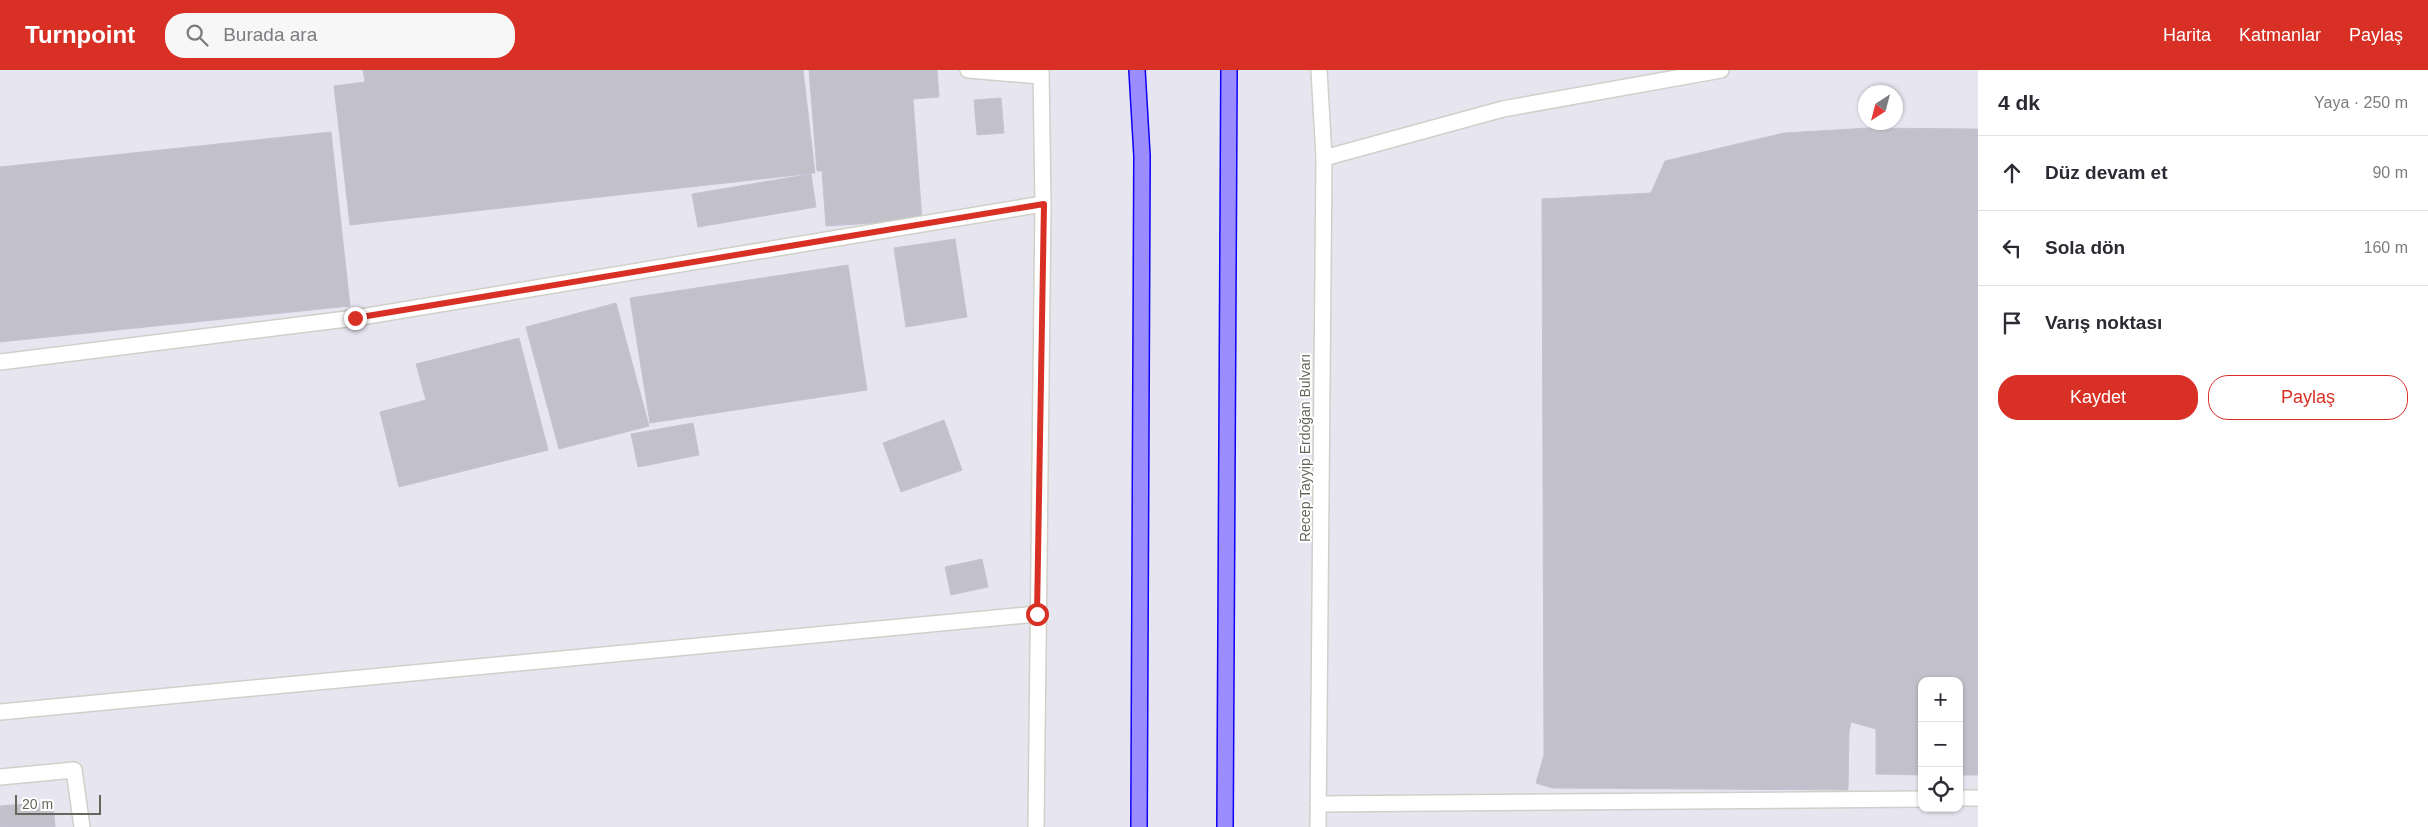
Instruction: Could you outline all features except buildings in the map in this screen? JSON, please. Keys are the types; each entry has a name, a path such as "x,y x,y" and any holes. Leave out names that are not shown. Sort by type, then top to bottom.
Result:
{"highway":[{"path":"1137,70 1142,156 1139,827"},
{"path":"1225,827 1229,70"}],"street":[{"path":"968,70 1041,73 1044,204 1037,614 1036,827"},
{"name":"Recep Tayyip Erdoğan Bulvarı","path":"1318,827 1324,158 1319,70"},
{"path":"1324,158 1503,109 1722,70"},
{"path":"0,362 355,318 1044,204"},
{"path":"0,712 1037,614"},
{"path":"0,777 74,770 82,827"},
{"path":"1963,798 1978,798"},
{"path":"1318,804 1918,799"}],"route":[{"path":"355,318 1044,204 1037,614"}]}
